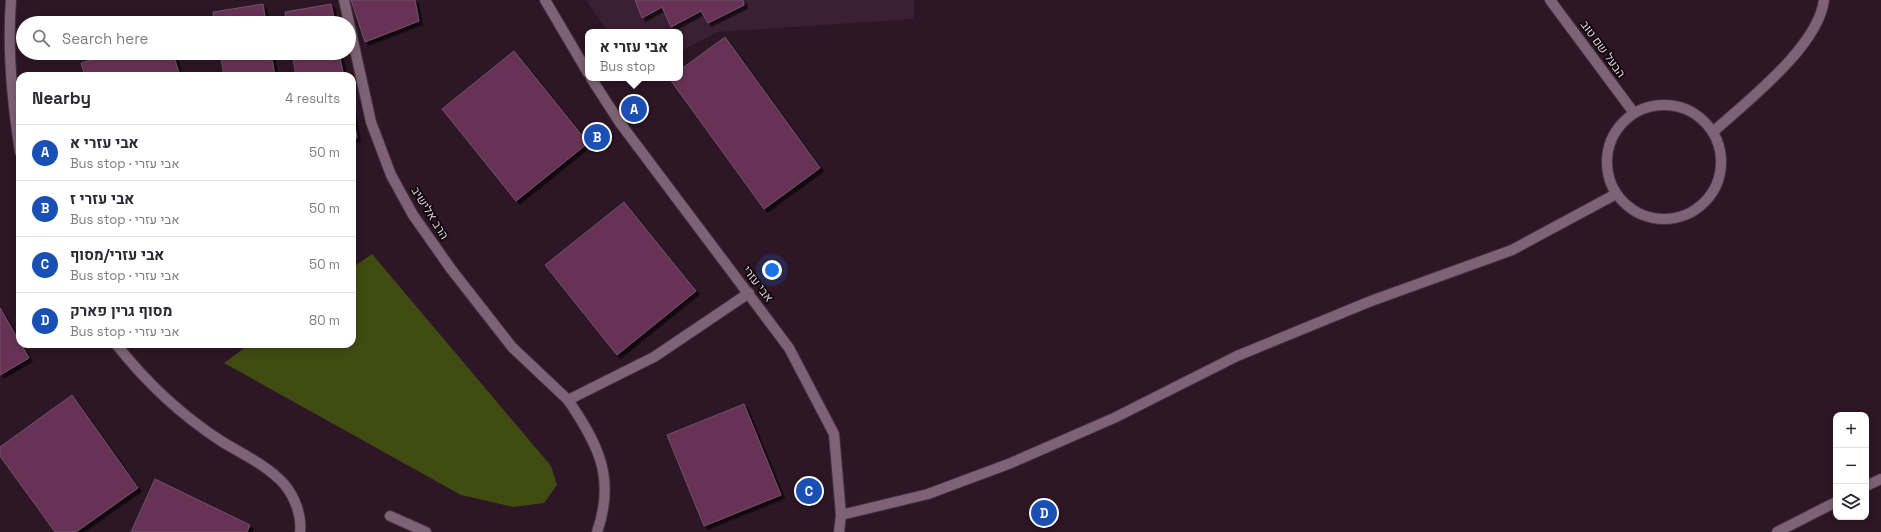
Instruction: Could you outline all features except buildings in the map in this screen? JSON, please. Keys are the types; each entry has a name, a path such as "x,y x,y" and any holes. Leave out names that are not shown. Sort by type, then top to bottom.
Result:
{"street":[{"path":"11,0 8,32 11,89 16,124"},
{"name":"הרב אלישיב","path":"344,0 348,16"},
{"path":"545,0 585,68"},
{"name":"הבעל שם טוב","path":"1550,0 1634,113"},
{"path":"1713,132 1780,72 1808,37 1823,8 1824,0"},
{"name":"הרב אלישיב","path":"356,54 371,122 391,175 413,215 451,269 512,347 568,400 590,432 604,470 605,502 597,532"},
{"name":"אבי עזרי","path":"593,81 620,124 749,293 788,348 834,434 841,515 839,532"},
{"path":"1671,104 1689,109 1704,120 1713,132 1721,154 1720,174 1713,191 1701,206 1684,216 1666,220 1646,217 1629,208 1616,194 1608,176 1606,157 1611,139 1620,123 1634,113 1652,105 1671,104"},
{"path":"841,515 928,494 1011,463 1114,418 1237,356 1371,301 1512,250 1616,194"},
{"path":"568,400 654,357 749,293"},
{"path":"119,348 136,370 183,412 221,440 254,460 284,484 295,502 301,524 300,532"},
{"path":"1869,485 1881,479"},
{"path":"1777,532 1833,504"},
{"path":"390,516 426,532"}],"shaded area":[{"path":"586,0 914,0 914,19 717,32 683,50 683,29 606,29"}],"green space":[{"path":"372,254 551,466 557,485 544,503 513,507 461,495 224,363 245,348 356,348 356,265"}],"place":[{"name":"אבי עזרי א","path":"634,109"},
{"name":"אבי עזרי ז","path":"597,137"},
{"name":"אבי עזרי/מסוף","path":"809,491"},
{"name":"מסוף גרין פארק","path":"1044,513"}]}
